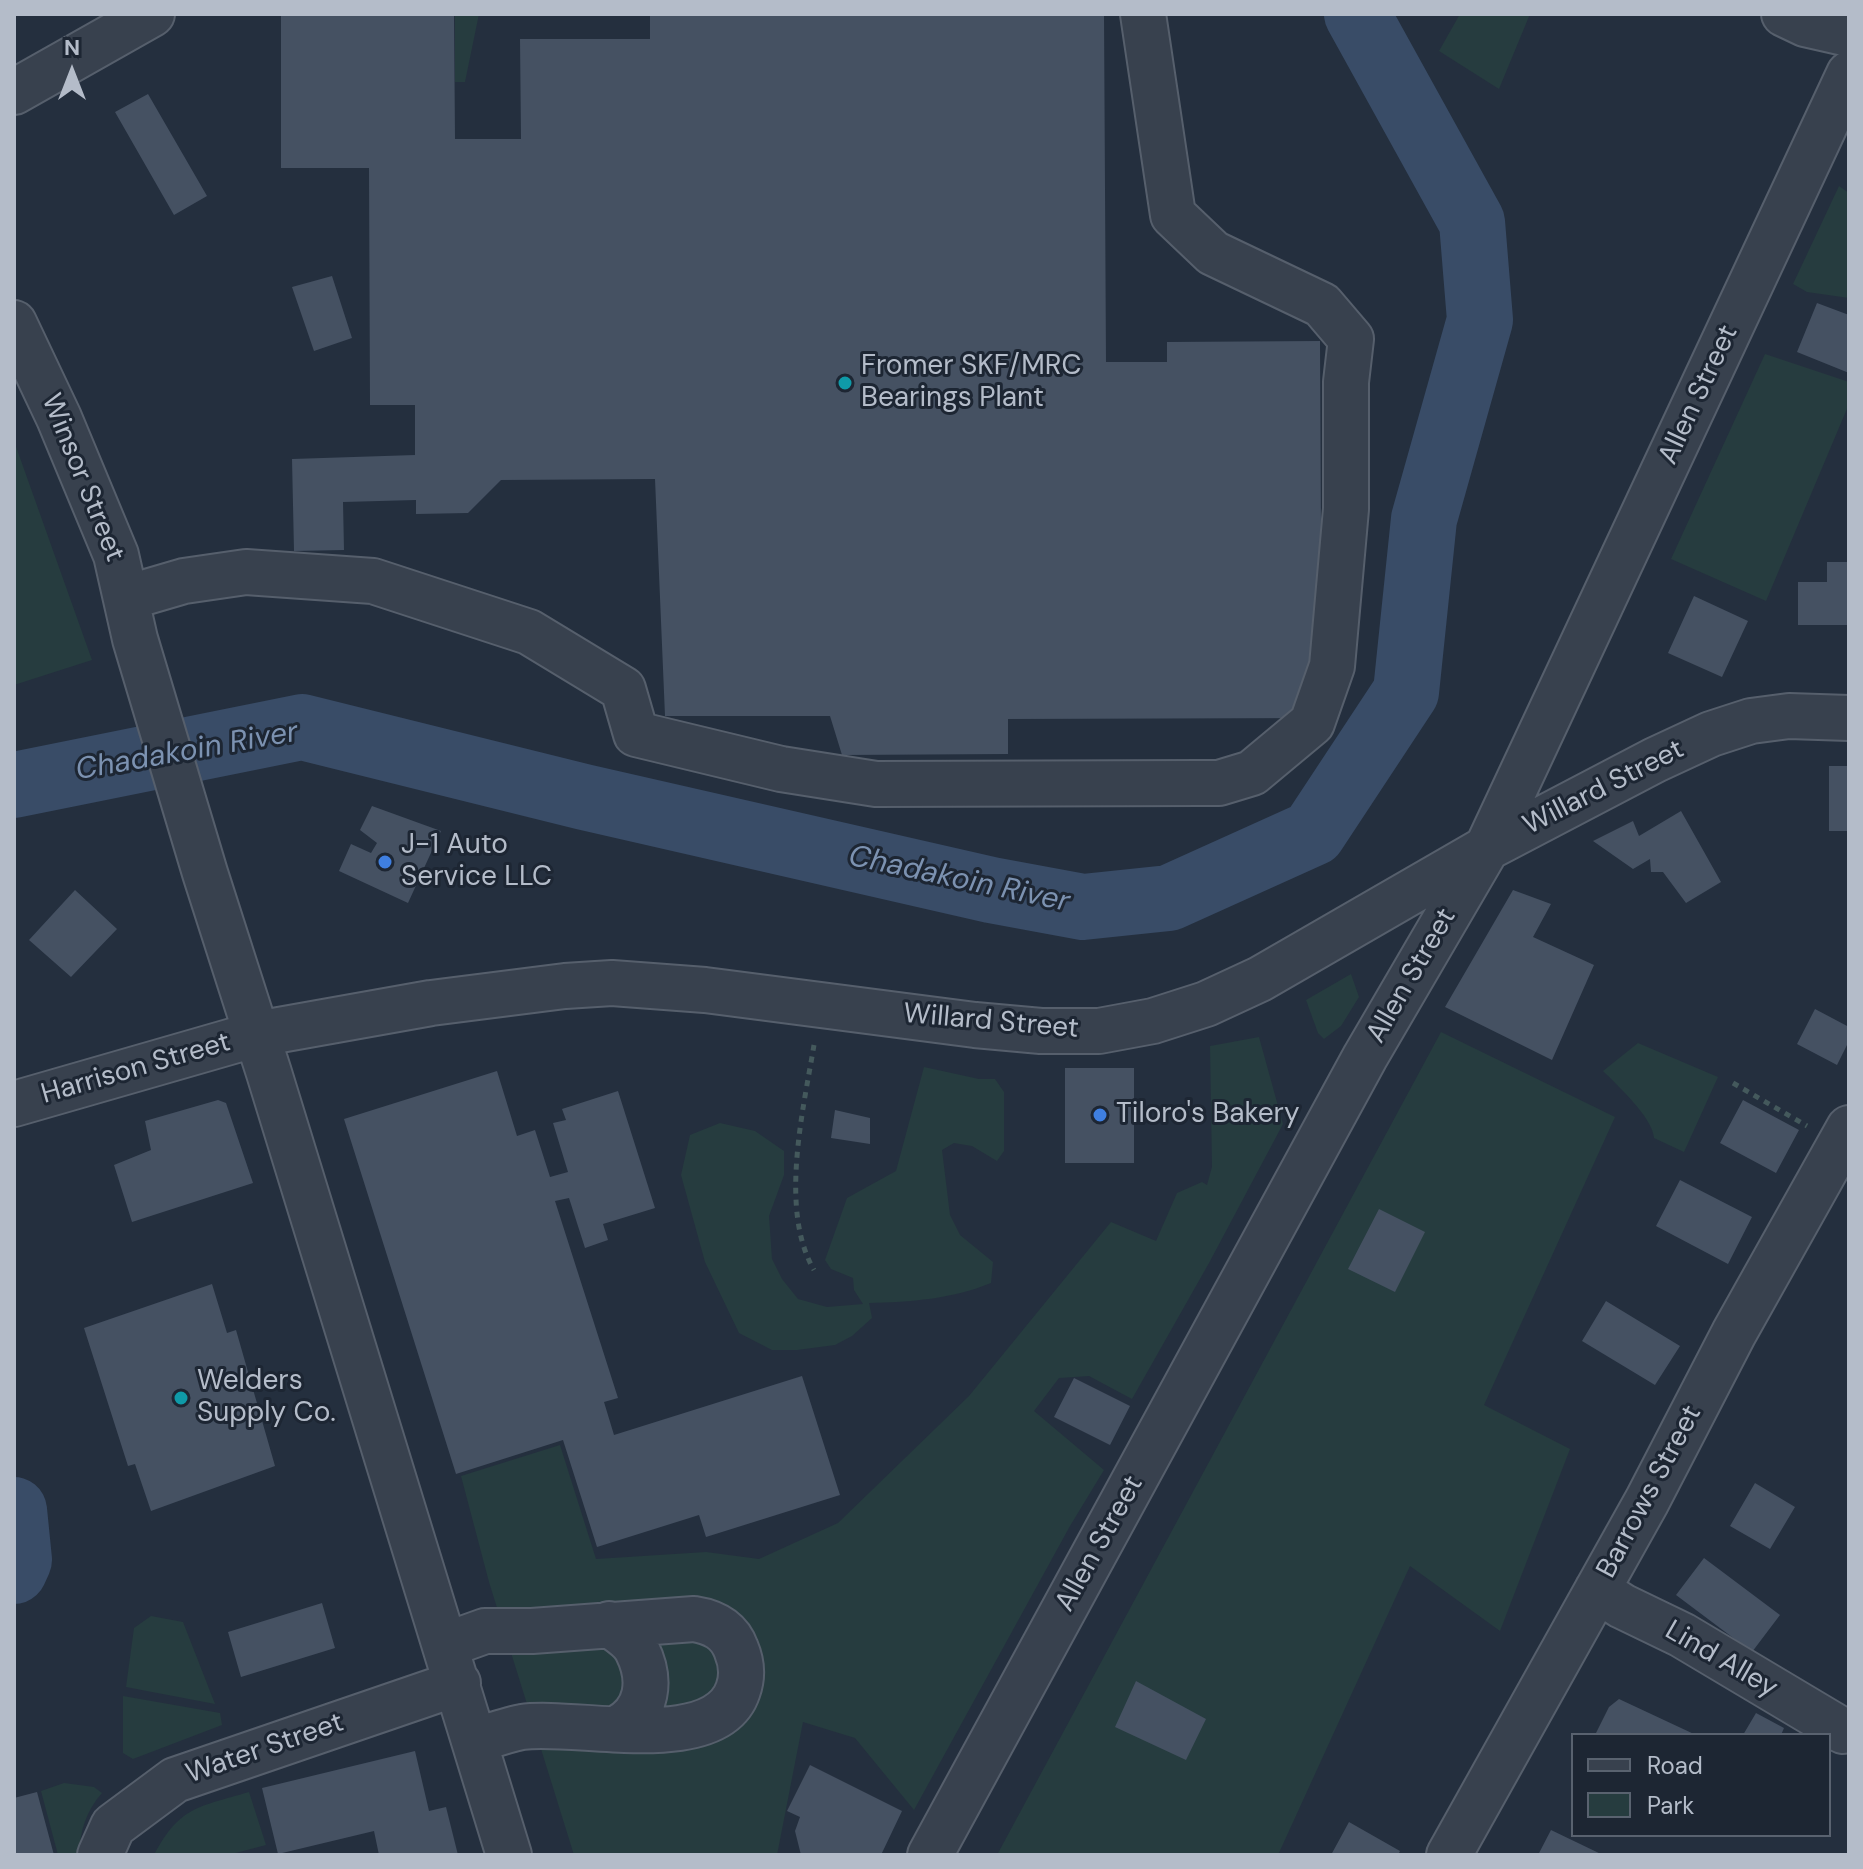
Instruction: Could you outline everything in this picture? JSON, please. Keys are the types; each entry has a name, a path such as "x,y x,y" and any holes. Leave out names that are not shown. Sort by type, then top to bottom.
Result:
{"street":[{"path":"14,92 152,14"},
{"path":"130,619 184,581 246,572 373,581 529,632 623,689 636,734 781,769 876,784 1219,783 1252,773 1312,723 1332,666 1346,509 1346,382 1351,339 1322,305 1213,253 1173,215 1143,14"},
{"path":"1784,14 1805,24 1849,34"},
{"name":"Allen Street","path":"930,1855 1365,1057 1487,848 1849,74"},
{"name":"Winsor Street","path":"14,323 59,418 116,555 130,619 205,873 509,1855"},
{"name":"Willard Street","path":"257,1034 431,1003 549,987 612,983 705,990 1041,1031 1099,1031 1153,1021 1206,1004 1260,979 1487,848 1711,734 1751,721 1776,718 1849,718"},
{"name":"Harrison Street","path":"14,1104 257,1034"},
{"name":"Barrows Street","path":"1449,1855 1597,1590 1734,1333 1832,1129"},
{"name":"Lind Alley","path":"1597,1590 1622,1606 1682,1635 1843,1731"},
{"name":"Water Street","path":"100,1855 113,1826 175,1780 452,1664 485,1631 675,1619 710,1622 732,1639 741,1663 740,1684 733,1704 707,1723 684,1728 523,1727 475,1741"},
{"path":"609,1624 637,1648 645,1681 644,1701 638,1714 618,1728"}],"path":[{"path":"814,1270 807,1258 800,1227 794,1175 820,1005"},
{"path":"1733,1083 1832,1129"}],"green space":[{"path":"455,14 479,14 465,82 455,82"},
{"path":"1460,14 1530,14 1499,89 1439,51"},
{"path":"1839,186 1849,193 1849,298 1807,292 1793,284"},
{"path":"1765,354 1849,382 1849,404 1766,601 1671,559"},
{"path":"14,441 92,660 14,685"},
{"path":"1351,974 1359,997 1341,1026 1324,1039 1318,1033 1306,1000"},
{"path":"1441,1032 1615,1117 1484,1405 1570,1449 1500,1631 1410,1566 1278,1855 997,1855"},
{"path":"1259,1037 1283,1124 1132,1399 1089,1376 1059,1378 1034,1411 1104,1470 914,1810 855,1738 803,1722 777,1855 574,1855 489,1582 461,1476 560,1445 596,1559 706,1552 759,1559 838,1523 969,1396 1111,1222 1156,1241 1177,1193 1202,1182 1207,1185 1212,1167 1210,1046"},
{"path":"1638,1043 1718,1077 1684,1152 1654,1138 1648,1121 1603,1071"},
{"path":"924,1067 979,1079 995,1079 1004,1092 1004,1151 997,1161 972,1146 954,1143 942,1150 950,1215 960,1235 993,1262 991,1283 931,1299 869,1303 872,1318 852,1336 835,1345 772,1350 739,1333 705,1262 681,1175 690,1135 720,1123 755,1131 784,1151 784,1175 769,1216 772,1259 782,1279 798,1299 827,1307 863,1304 854,1290 853,1278 831,1269 825,1260 847,1198 896,1171"},
{"path":"151,1616 183,1622 215,1704 126,1687 134,1628"},
{"path":"123,1696 220,1713 222,1725 133,1759 123,1753"},
{"path":"64,1783 94,1787 102,1793 85,1822 79,1855 58,1855 41,1791"},
{"path":"249,1792 266,1845 228,1855 154,1855 182,1817 204,1806"}],"building":[{"name":"Fromer SKF/MRC Bearings Plant","path":"650,14 1104,14 1106,362 1167,362 1167,342 1320,341 1322,718 1008,719 1008,754 842,755 830,716 665,716 655,479 501,480 468,513 416,514 416,500 343,502 344,550 294,551 292,459 415,455 415,405 370,405 369,168 281,168 281,16 454,15 455,139 521,139 520,39 650,39"},
{"path":"148,94 207,196 174,215 115,112"},
{"path":"332,276 352,338 314,351 292,287"},
{"path":"1817,303 1849,315 1849,373 1797,352"},
{"path":"1827,562 1849,562 1849,625 1798,625 1798,582 1827,582"},
{"path":"1694,596 1748,621 1722,677 1668,653"},
{"path":"1829,766 1849,766 1849,831 1829,831"},
{"name":"J-1 Auto Service LLC","path":"372,806 441,831 408,903 339,871 351,844 371,853 377,843 360,830"},
{"path":"1681,811 1721,882 1686,903 1663,872 1651,872 1650,859 1633,869 1593,841 1633,821 1639,836"},
{"path":"75,890 117,929 71,977 29,940"},
{"path":"1513,890 1551,904 1533,937 1594,965 1552,1060 1445,1007"},
{"path":"1815,1009 1849,1027 1849,1041 1837,1065 1797,1044"},
{"name":"Tiloro's Bakery","path":"1065,1068 1134,1068 1134,1163 1065,1163"},
{"path":"497,1071 517,1136 535,1130 550,1177 568,1172 553,1123 566,1120 562,1109 618,1091 655,1208 603,1224 608,1240 585,1248 569,1198 555,1201 618,1398 604,1402 614,1435 802,1376 840,1495 706,1537 699,1515 597,1547 563,1440 456,1474 344,1119"},
{"path":"218,1100 226,1103 253,1183 132,1222 114,1165 151,1150 145,1121"},
{"path":"1743,1100 1799,1130 1776,1173 1720,1143"},
{"path":"835,1110 870,1118 870,1144 831,1138"},
{"path":"1680,1180 1752,1217 1728,1264 1656,1226"},
{"path":"1379,1209 1425,1232 1395,1292 1348,1269"},
{"name":"Welders Supply Co.","path":"212,1284 227,1333 236,1330 275,1466 151,1511 135,1464 128,1466 84,1328"},
{"path":"1606,1301 1680,1346 1655,1385 1582,1341"},
{"path":"1074,1378 1130,1406 1110,1445 1054,1417"},
{"path":"1755,1483 1795,1507 1770,1549 1730,1526"},
{"path":"1704,1558 1780,1615 1752,1652 1676,1595"},
{"path":"322,1603 335,1648 241,1677 228,1632"},
{"path":"1136,1681 1206,1719 1186,1760 1115,1727"},
{"path":"1619,1699 1692,1733 1596,1733 1609,1707"},
{"path":"1756,1713 1784,1728 1782,1733 1744,1733"},
{"path":"415,1751 429,1811 446,1807 458,1855 379,1855 374,1831 278,1854 262,1788"},
{"path":"810,1765 902,1811 881,1855 801,1855 795,1831 800,1817 787,1811"},
{"path":"37,1792 54,1855 14,1855 14,1798"},
{"path":"1349,1822 1400,1851 1398,1855 1331,1855"},
{"path":"1551,1830 1603,1855 1538,1855"}],"waterway":[{"name":"Chadakoin River","path":"14,785 302,727 584,797 991,890 1083,907 1169,898 1313,833 1406,692 1424,519 1480,320 1472,222 1357,14"},
{"name":"Chadakoin River","path":"14,1510 19,1560 14,1571"}],"place":[{"name":"Fromer SKF/MRC Bearings Plant","path":"845,383"},
{"name":"J-1 Auto Service LLC","path":"385,862"},
{"name":"Tiloro's Bakery","path":"1100,1115"},
{"name":"Welders Supply Co.","path":"181,1398"}]}
